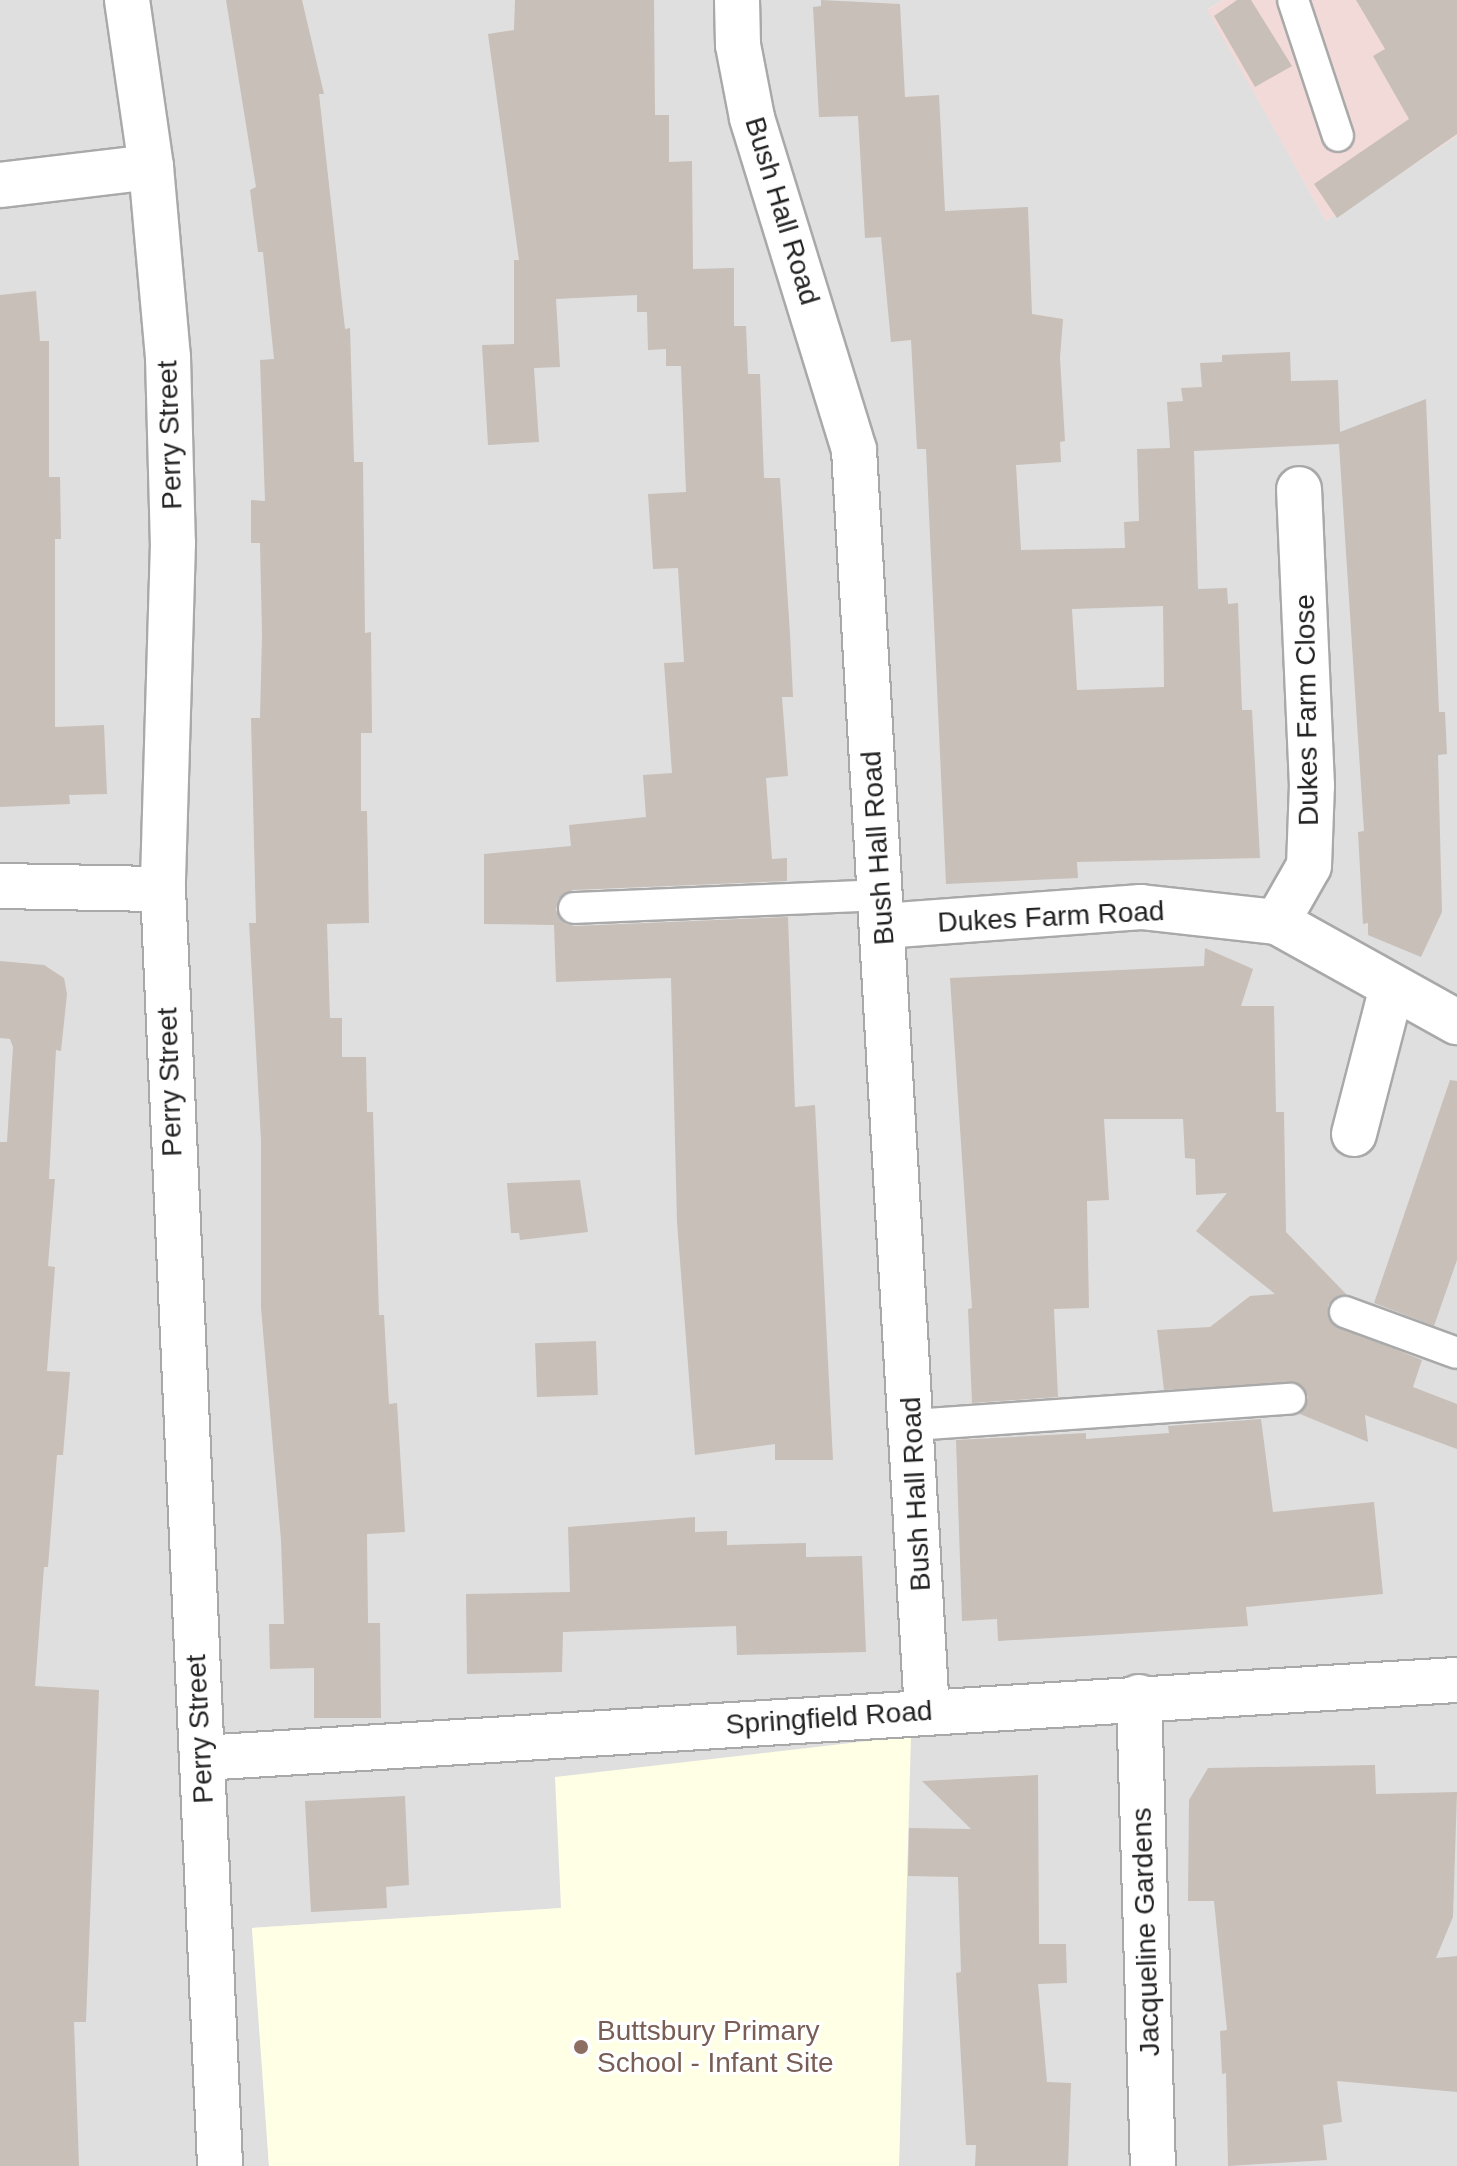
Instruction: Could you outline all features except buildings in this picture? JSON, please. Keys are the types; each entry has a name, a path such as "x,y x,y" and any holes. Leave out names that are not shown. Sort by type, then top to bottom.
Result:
{"street":[{"name":"Perry Street","path":"127,0 151,167 168,357 173,543 163,889 220,2166"},
{"name":"Bush Hall Road","path":"737,0 738,45 752,118 854,450 914,1425 927,1711"},
{"path":"0,185 151,167"},
{"name":"Dukes Farm Close","path":"1277,922 1309,866 1312,786 1299,489"},
{"path":"0,886 163,889"},
{"name":"Dukes Farm Road","path":"882,910 1141,907 1277,922 1457,1022"},
{"path":"1354,1134 1392,987"},
{"name":"Springfield Road","path":"202,1758 1139,1697 1457,1680"},
{"name":"Jacqueline Gardens","path":"1139,1697 1153,2166"}],"lane":[{"path":"1293,0 1338,136"},
{"path":"574,908 882,910"},
{"path":"1345,1312 1457,1353"},
{"path":"914,1425 1290,1399"}],"shaded area":[{"path":"0,0 1223,0 1208,9 1326,221 1457,136 1457,2166 899,2166 910,1736 562,1908 252,1928 269,2166 0,2166"},
{"path":"1223,0 1457,0 1457,136 1326,221 1207,10"},
{"name":"Buttsbury Primary School - Infant Site","path":"911,1736 899,2166 269,2166 252,1928 561,1908 555,1777"}],"place":[{"name":"Buttsbury Primary School - Infant Site","path":"581,2047"}]}
